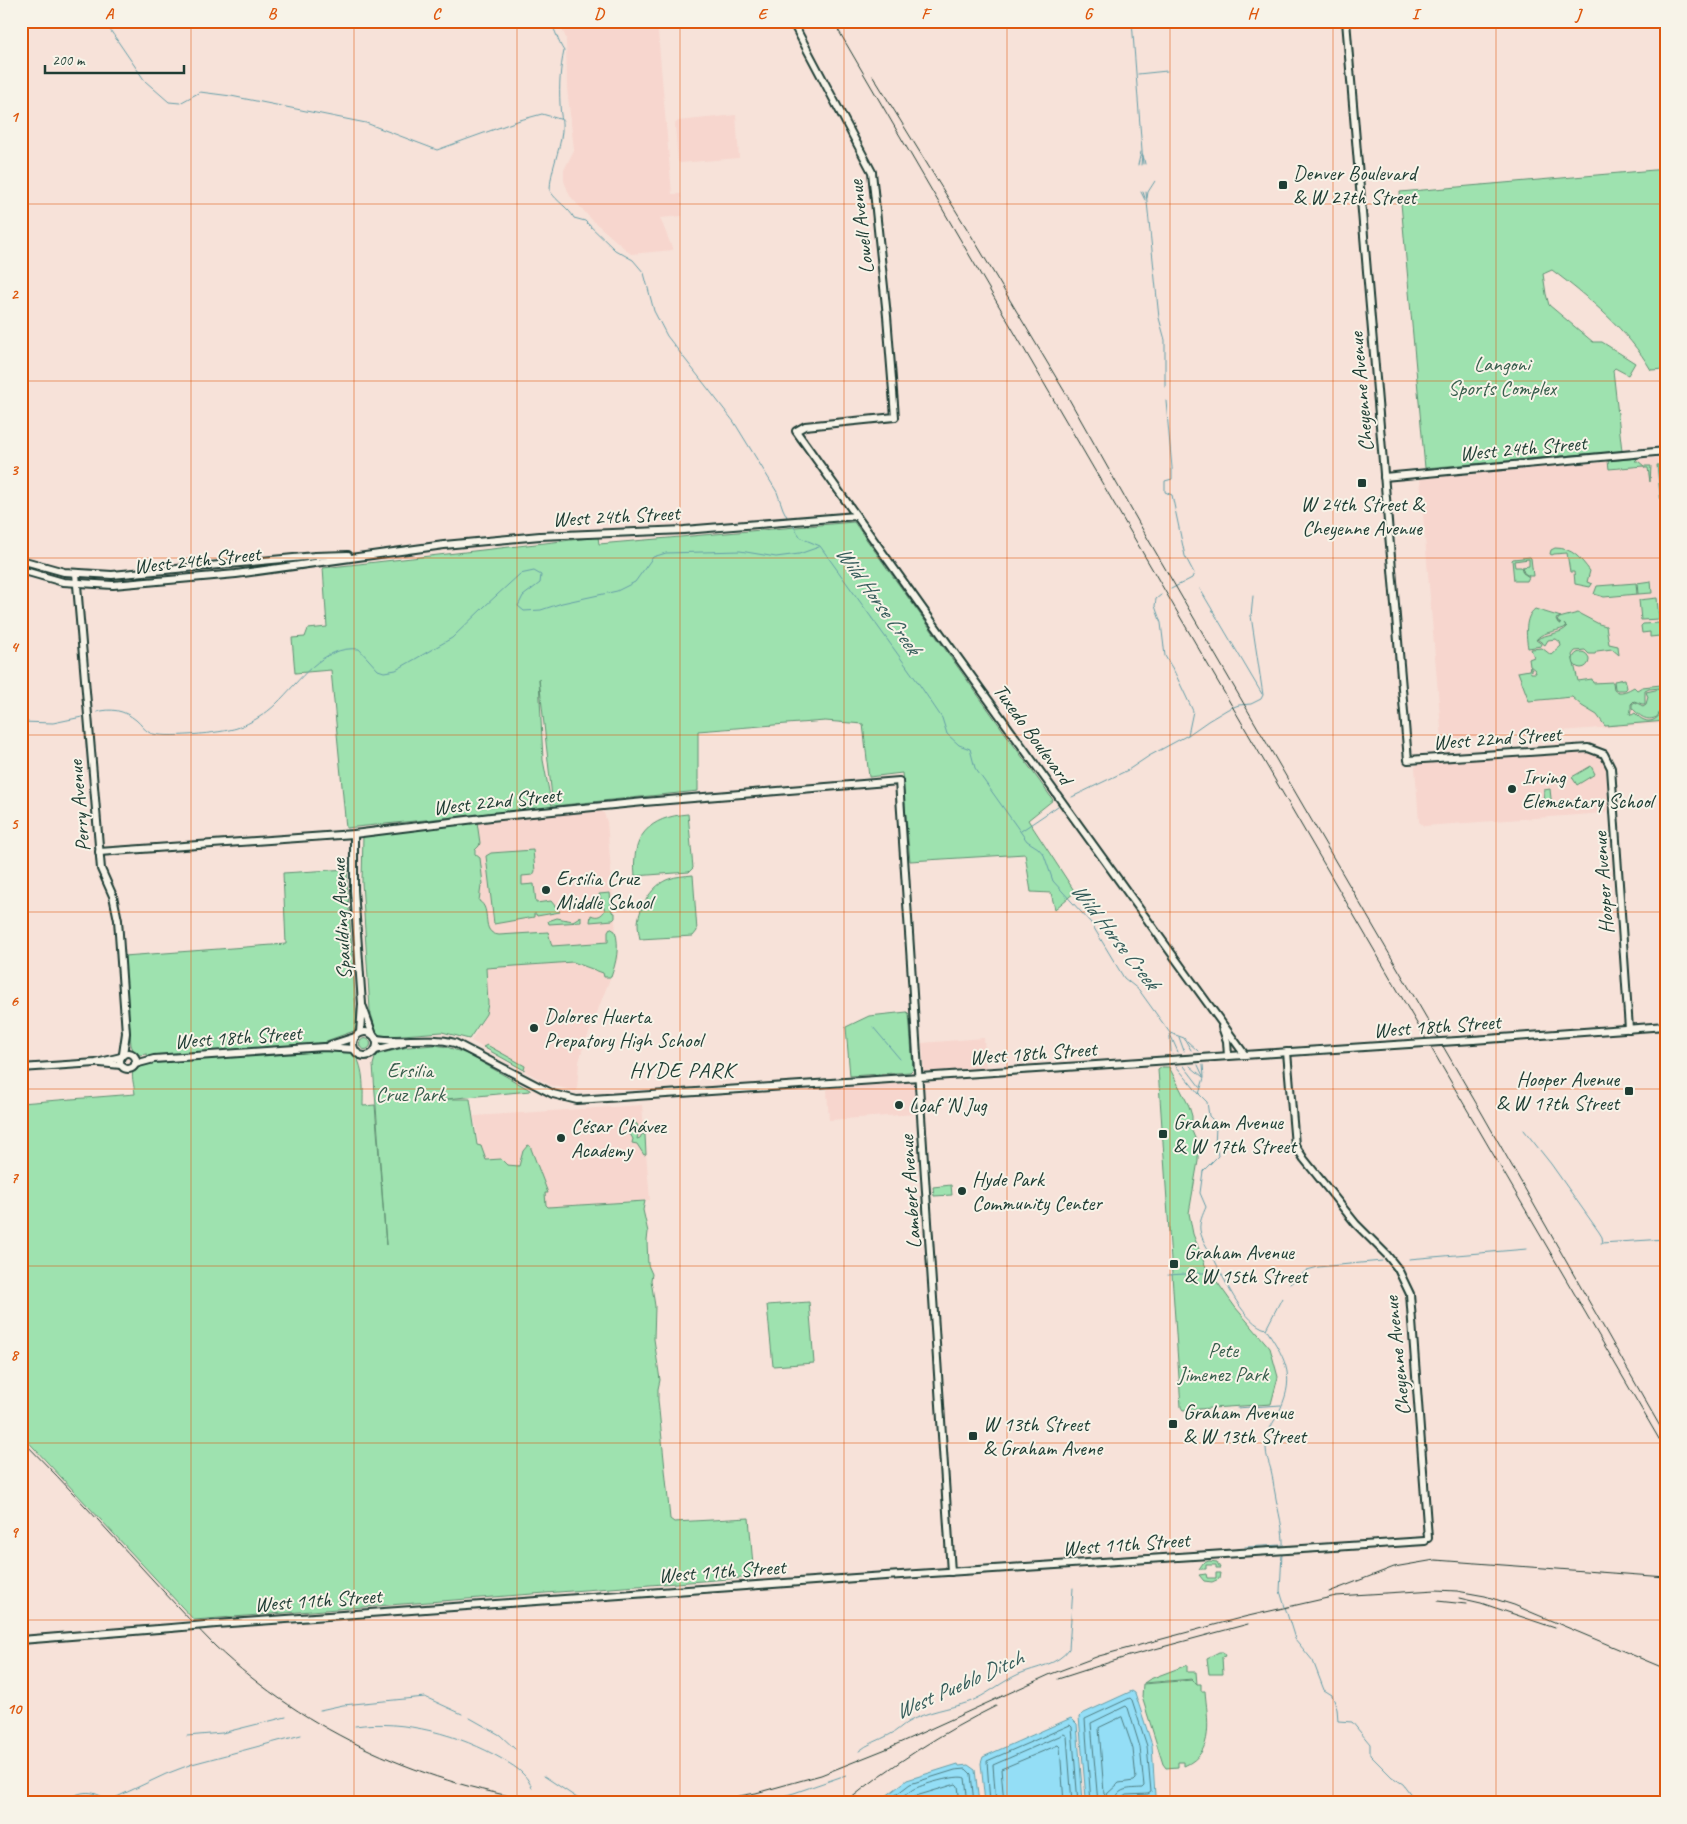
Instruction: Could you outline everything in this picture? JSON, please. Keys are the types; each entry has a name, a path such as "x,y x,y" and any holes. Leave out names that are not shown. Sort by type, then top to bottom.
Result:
{"street":[{"name":"Lowell Avenue","path":"792,21 872,172 887,316 894,417 805,426 796,431"},
{"name":"Cheyenne Avenue","path":"1346,21 1408,760"},
{"name":"Tuxedo Boulevard","path":"796,431 1245,1055"},
{"name":"West 24th Street","path":"1384,477 1666,451"},
{"name":"West 24th Street","path":"21,570 50,579 76,584 113,585 236,574 377,554 540,536 655,531 856,516"},
{"name":"West 24th Street","path":"21,560 76,574 112,575 315,556 377,554"},
{"name":"Perry Avenue","path":"76,574 99,852 101,869 118,914 126,1033 132,1055"},
{"name":"West 22nd Street","path":"1408,760 1588,748"},
{"name":"Hooper Avenue","path":"1588,748 1604,754 1611,768 1628,1029"},
{"name":"West 22nd Street","path":"99,852 354,834 644,802 899,781"},
{"name":"Lambert Avenue","path":"899,781 951,1572"},
{"name":"Spaulding Avenue","path":"354,834 354,890 362,1004 358,1035"},
{"name":"Spaulding Avenue","path":"362,1004 374,1037"},
{"path":"1220,1021 1226,1038 1228,1056"},
{"name":"West 18th Street","path":"374,1037 416,1041 440,1040 455,1043 553,1094 577,1100 1666,1026"},
{"path":"367,1032 374,1037 376,1043 375,1050 371,1054 364,1056 358,1054 354,1049 353,1043 358,1035 367,1032"},
{"name":"Perry Avenue","path":"122,1056 126,1033"},
{"name":"West 18th Street","path":"324,1047 358,1035"},
{"name":"West 18th Street","path":"375,1050 416,1041"},
{"name":"West 18th Street","path":"135,1064 154,1059 324,1047 354,1049"},
{"name":"Cheyenne Avenue","path":"1287,1052 1295,1145 1356,1224 1387,1255 1398,1269 1410,1294 1426,1539"},
{"path":"21,1068 96,1063 121,1065 129,1069 135,1064 132,1055 96,1063"},
{"name":"West 18th Street","path":"132,1055 154,1059"},
{"path":"121,1065 122,1056"},
{"name":"West 11th Street","path":"21,1640 216,1624 1426,1539"}],"shaded area":[{"path":"558,21 657,21 672,194 681,194 682,216 660,218 673,250 631,254 592,220 570,196 564,181 564,170 574,150 567,88 566,38"},
{"path":"736,115 739,158 680,163 678,161 675,124 678,121"},
{"path":"1666,457 1666,723 1442,740 1420,478"},
{"name":"Irving Elementary School","path":"1587,753 1597,756 1606,769 1609,809 1605,813 1424,826 1419,822 1415,767 1419,764"},
{"name":"Ersilia Cruz Middle School","path":"600,810 604,813 607,822 618,958 612,973 573,959 485,966 474,823"},
{"name":"Dolores Huerta Prepatory High School","path":"573,962 611,976 582,1051 579,1062 577,1090 550,1085 471,1041 486,1014 488,1004 486,968"},
{"path":"984,1038 986,1068 924,1072 922,1043"},
{"path":"911,1083 914,1085 916,1114 829,1120 827,1090 829,1088"},
{"name":"César Chávez Academy","path":"642,1105 650,1200 543,1208 482,1166 474,1116"}],"green space":[{"name":"Langoni Sports Complex","path":"1666,169 1666,369 1651,370 1631,341 1594,303 1552,270 1543,274 1549,305 1593,342 1602,342 1635,363 1628,375 1615,368 1613,370 1622,451 1425,468 1400,192"},
{"path":"1638,458 1635,461 1644,466 1609,469 1608,461"},
{"path":"1660,459 1666,459 1666,467 1661,471 1663,503 1661,504 1657,465 1664,464"},
{"path":"1644,466 1651,466 1650,482 1648,468"},
{"path":"854,522 1053,800 1028,820 1075,892 1055,909 1051,893 1031,892 1025,854 910,861 902,773 869,777 863,724 825,721 698,731 698,791 553,806 539,679 543,760 552,807 346,828 331,670 295,673 292,638 305,637 308,629 327,627 323,568 598,537 599,544"},
{"path":"1555,548 1571,552 1583,562 1590,571 1587,582 1592,584 1590,587 1575,584 1574,572 1570,572 1567,553 1550,554 1551,550"},
{"path":"1530,557 1533,576 1524,573 1522,567 1529,566 1529,559 1514,561 1515,567 1521,567 1523,573 1529,577 1527,581 1514,581 1512,560"},
{"path":"1651,581 1652,593 1638,594 1637,583"},
{"path":"1636,583 1637,594 1604,597 1594,594 1597,586"},
{"path":"1657,598 1659,619 1641,620 1639,600"},
{"path":"1535,609 1561,617 1556,619 1557,621 1559,618 1578,613 1606,626 1609,644 1618,646 1619,655 1612,649 1597,651 1595,654 1589,654 1585,650 1575,651 1572,655 1578,681 1592,679 1593,683 1613,682 1614,690 1619,692 1624,692 1634,687 1637,690 1642,687 1661,685 1662,687 1660,688 1645,691 1645,704 1634,701 1631,704 1630,714 1635,713 1642,719 1649,721 1655,719 1663,709 1666,693 1666,721 1605,726 1597,715 1572,697 1529,701 1518,672 1529,670 1530,667 1531,673 1536,673 1530,666 1529,659 1534,657 1531,649 1542,648 1551,655 1561,646 1560,642 1556,639 1548,640 1545,645 1537,639 1567,627 1564,624 1566,627 1541,635 1538,637 1536,640 1542,644 1541,646 1528,648 1526,633 1529,617"},
{"path":"1659,623 1660,636 1650,637 1650,632 1642,633 1641,626 1643,624"},
{"path":"1578,652 1584,652 1589,657 1587,666 1578,668 1573,663 1573,657"},
{"path":"1625,679 1627,688 1625,690 1615,689 1614,681"},
{"path":"1660,689 1664,691 1664,695 1657,717 1646,718 1632,708 1632,704 1635,702 1643,706 1646,704 1648,697 1646,692"},
{"path":"1591,766 1595,774 1577,785 1572,777"},
{"path":"1550,789 1552,808 1546,809 1546,806 1543,806 1544,790"},
{"path":"688,814 693,868 689,872 635,876 636,850 645,831 663,819"},
{"path":"477,822 480,843 475,850 475,854 480,858 483,884 479,901 485,909 489,930 499,935 548,932 552,946 608,942 608,931 610,928 615,931 617,943 616,960 611,977 604,977 603,973 573,962 486,968 488,1004 486,1014 469,1039 442,1032 380,1035 376,1031 370,1010 362,882 363,834"},
{"path":"533,850 535,871 533,875 522,876 522,885 534,884 536,903 551,901 560,912 537,916 534,914 534,917 494,924 486,856 491,853"},
{"name":"Ersilia Cruz Park","path":"348,869 347,881 357,1024 354,1031 326,1041 326,1051 339,1049 352,1051 361,1070 363,1106 375,1105 386,1245 373,1065 375,1058 379,1054 408,1047 435,1045 447,1047 467,1054 530,1090 446,1099 470,1099 477,1145 481,1146 486,1160 501,1159 507,1165 519,1166 523,1151 528,1145 530,1146 548,1193 545,1193 546,1205 548,1207 645,1201 643,1210 648,1232 648,1265 652,1274 651,1280 655,1306 654,1339 660,1380 658,1400 670,1519 674,1522 749,1518 754,1577 194,1620 21,1434 21,1103 135,1094 132,1077 134,1070 142,1065 149,1064 147,1054 135,1054 131,1045 124,956 286,944 283,873"},
{"path":"693,875 697,931 693,936 640,939 639,917 644,903 652,891 669,879"},
{"path":"610,893 612,912 615,913 615,918 613,920 590,922 591,915 599,916 605,910 599,894"},
{"path":"581,916 581,922 549,924 548,921 557,918 573,921"},
{"path":"907,1012 909,1014 913,1069 910,1072 850,1076 846,1027 869,1016"},
{"path":"365,1038 371,1044 365,1050 359,1044"},
{"path":"487,1045 525,1066 524,1070 483,1047"},
{"name":"Pete Jimenez Park","path":"1162,1067 1169,1067 1189,1106 1192,1116 1192,1131 1198,1145 1198,1161 1189,1213 1193,1234 1205,1265 1235,1307 1270,1348 1278,1377 1271,1404 1183,1410 1181,1407 1158,1070"},
{"path":"634,1123 637,1124 639,1131 637,1139 642,1134 645,1135 646,1154 644,1155 637,1144 632,1143 633,1139 629,1132"},
{"path":"951,1185 952,1195 934,1196 933,1187"},
{"path":"809,1302 814,1363 773,1366 767,1305"},
{"path":"1209,1561 1217,1562 1220,1568 1216,1568 1216,1565 1206,1565 1206,1569 1199,1569 1203,1563"},
{"path":"1216,1573 1220,1573 1219,1579 1212,1582 1204,1581 1199,1575 1206,1574 1207,1578 1216,1578"},
{"path":"1223,1652 1225,1656 1222,1657 1223,1674 1209,1674 1207,1658"},
{"path":"1187,1665 1187,1672 1196,1672 1197,1684 1192,1679 1144,1683 1150,1679"},
{"path":"1192,1680 1197,1684 1201,1684 1201,1691 1205,1691 1208,1723 1205,1743 1201,1752 1194,1760 1184,1766 1184,1762 1178,1762 1178,1767 1166,1768 1163,1764 1142,1697 1143,1684"}],"water":[{"path":"1132,1691 1135,1693 1152,1745 1155,1796 1152,1799 1088,1803 1079,1717"},
{"path":"1071,1718 1077,1724 1083,1802 985,1803 981,1763 983,1757"},
{"path":"958,1764 959,1766 968,1765 975,1770 979,1803 877,1803 907,1780"}],"waterway":[{"path":"104,21 145,81 169,102 180,103 200,92 231,96 366,123 437,150 542,114 563,120"},
{"name":"Wild Horse Creek","path":"549,21 564,51 560,84 562,131 550,191 574,218 585,221 615,250 633,260 644,273 654,311 667,336 734,422 777,492 788,519"},
{"path":"1132,21 1143,164"},
{"path":"1138,74 1167,71"},
{"path":"1138,165 1141,152"},
{"path":"1141,165 1142,155"},
{"path":"1143,155 1145,164"},
{"path":"1147,198 1148,192 1155,181"},
{"path":"1141,192 1145,200"},
{"path":"1143,192 1145,198"},
{"path":"1146,192 1159,318 1165,340 1165,387"},
{"path":"1166,401 1172,479 1165,481 1165,492 1172,495 1185,556 1194,573 1192,578 1171,589"},
{"path":"1665,467 1666,462"},
{"name":"Wild Horse Creek","path":"792,524 801,538 820,546 942,718 947,734 959,745 970,749 975,768 1027,841 1038,848 1044,855 1053,881 1091,923 1124,978 1139,990 1170,1033 1184,1038 1191,1050"},
{"path":"97,712 107,710 122,712 136,720 148,732 157,735 193,735 229,730 248,724 268,711 313,666 334,653 346,649 359,649 378,670 384,672 396,670 452,638 520,574 534,571 541,575 540,583 523,596 518,606 524,611 541,610 562,603 617,591 635,582 653,557 666,553 740,551 776,557 799,554 819,547"},
{"path":"1200,589 1262,694"},
{"path":"1161,595 1156,599 1155,606 1161,623 1165,656 1193,711 1188,735"},
{"path":"1072,797 1128,770 1228,709 1239,705 1251,704 1261,699 1263,695 1251,616 1253,596"},
{"path":"21,722 53,723 82,717"},
{"path":"1021,831 1058,806"},
{"path":"873,1027 900,1059"},
{"name":"Wild Horse Creek","path":"1170,1034 1178,1052"},
{"name":"Wild Horse Creek","path":"1170,1036 1171,1052"},
{"name":"Wild Horse Creek","path":"1179,1037 1184,1051"},
{"name":"Wild Horse Creek","path":"1187,1041 1198,1051"},
{"name":"Wild Horse Creek","path":"1198,1065 1204,1078 1199,1094 1207,1102 1209,1116 1216,1126 1215,1147 1218,1156 1203,1171 1200,1193 1206,1207 1200,1224 1201,1235 1237,1302 1258,1326 1266,1329 1280,1351 1287,1371 1288,1381 1283,1403 1266,1439 1266,1454 1272,1473 1282,1527 1283,1549"},
{"name":"Wild Horse Creek","path":"1203,1065 1204,1077"},
{"name":"Wild Horse Creek","path":"1176,1066 1199,1094"},
{"name":"Wild Horse Creek","path":"1184,1066 1200,1087"},
{"name":"Wild Horse Creek","path":"1190,1066 1203,1077"},
{"path":"1524,1130 1551,1164 1599,1232 1603,1243"},
{"path":"1601,1243 1666,1239"},
{"path":"1409,1259 1527,1249"},
{"path":"1290,1284 1307,1270 1318,1267 1382,1261"},
{"path":"1168,1275 1220,1272"},
{"path":"1266,1329 1282,1298"},
{"path":"1237,1408 1281,1405"},
{"name":"West Pueblo Ditch","path":"1245,1547 1282,1545"},
{"name":"Wild Horse Creek","path":"1282,1553 1280,1591 1295,1639 1313,1661 1324,1690 1332,1695 1337,1708 1338,1721 1352,1722 1370,1744 1370,1755 1392,1777 1403,1784 1412,1796 1417,1796 1432,1803"},
{"name":"West Pueblo Ditch","path":"859,1751 892,1734 915,1718 969,1702 1019,1674 1059,1659 1069,1649 1073,1588"},
{"name":"West Pueblo Ditch","path":"320,1710 343,1705 425,1697 462,1714"},
{"name":"West Pueblo Ditch","path":"187,1736 222,1733 286,1717"},
{"name":"West Pueblo Ditch","path":"470,1718 500,1735 515,1749"},
{"path":"355,1726 373,1724 412,1727 450,1736 486,1750 511,1764 525,1776 532,1788"},
{"path":"104,1803 192,1764 301,1735"},
{"name":"West Pueblo Ditch","path":"757,1803 794,1793 846,1775"},
{"name":"West Pueblo Ditch","path":"544,1776 580,1800"},
{"path":"58,1803 85,1792 97,1794 112,1803"}],"railway":[{"path":"833,21 1666,1451"},
{"path":"873,76 1069,399 1148,539 1483,1115 1666,1437"},
{"path":"21,1439 215,1646 251,1677 289,1705 371,1751 414,1769 459,1784 504,1795 551,1803"},
{"path":"1329,1592 1394,1567 1435,1560 1666,1577"},
{"path":"700,1803 756,1793 821,1775 886,1749 1051,1674 1099,1656 1244,1617 1336,1596 1436,1590 1457,1591 1485,1596 1514,1605 1666,1669"},
{"path":"1459,1598 1481,1603 1555,1628"},
{"path":"1437,1601 1466,1604"},
{"path":"1058,1679 1129,1656 1248,1624"},
{"path":"845,1803 881,1775 918,1750 996,1706"}],"place":[{"name":"Denver Boulevard & W 27th Street","path":"1283,185"},
{"name":"W 24th Street & Cheyenne Avenue","path":"1362,483"},
{"name":"Irving Elementary School","path":"1512,789"},
{"name":"Ersilia Cruz Middle School","path":"546,890"},
{"name":"Dolores Huerta Prepatory High School","path":"534,1028"},
{"name":"Hooper Avenue & W 17th Street","path":"1629,1091"},
{"name":"Loaf 'N Jug","path":"899,1105"},
{"name":"Graham Avenue & W 17th Street","path":"1163,1134"},
{"name":"César Chávez Academy","path":"561,1138"},
{"name":"Hyde Park Community Center","path":"962,1191"},
{"name":"Graham Avenue & W 15th Street","path":"1174,1264"},
{"name":"Graham Avenue & W 13th Street","path":"1173,1424"},
{"name":"W 13th Street & Graham Avene","path":"973,1436"}],"district":[{"name":"HYDE PARK","path":"682,1070"}]}
